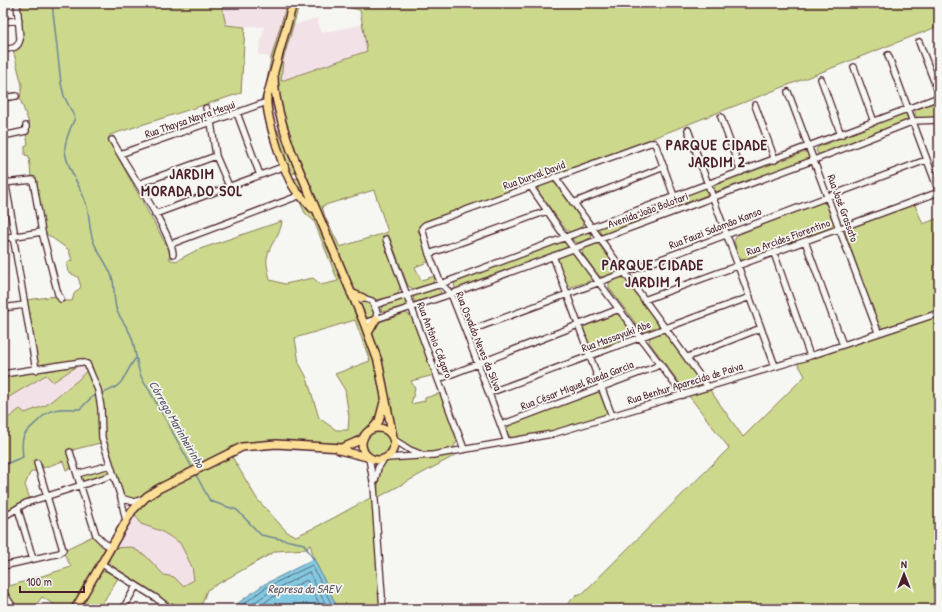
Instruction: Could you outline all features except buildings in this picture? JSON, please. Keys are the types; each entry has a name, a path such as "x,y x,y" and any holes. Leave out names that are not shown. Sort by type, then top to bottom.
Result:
{"main road":[{"path":"293,3 267,102 273,128 285,166 296,191 316,211"},
{"path":"274,75 275,90 283,128 300,173 364,323 378,361 394,448 385,458 374,460 333,448"},
{"path":"273,128 279,128 286,145 291,150"},
{"path":"290,177 300,173"},
{"path":"351,293 364,298"},
{"path":"368,333 376,319"},
{"path":"369,458 364,452 362,445 363,438 366,433 376,426 382,415 384,394"},
{"path":"372,429 384,429 393,438"},
{"path":"75,609 132,511 146,497 237,449 249,446 276,444 333,448 349,446 363,438"}],"street":[{"path":"3,50 17,47 19,45 17,3"},
{"path":"3,22 19,20"},
{"path":"919,42 939,94"},
{"path":"888,55 914,121 926,160 939,192"},
{"path":"854,67 874,122"},
{"path":"821,79 841,134"},
{"name":"Rua José Grassato","path":"788,92 878,332"},
{"path":"3,98 16,96"},
{"name":"Avenida João Bolotari","path":"375,305 441,284 939,98"},
{"name":"Rua Thaysa Nayra Mequi","path":"120,154 267,102"},
{"path":"755,105 775,160"},
{"path":"206,108 211,122 216,156 228,186"},
{"path":"237,113 260,175"},
{"path":"721,117 741,172"},
{"name":"Avenida João Bolotari","path":"364,323 451,294 713,196 814,160 914,121 939,120"},
{"path":"3,136 26,129"},
{"path":"688,130 775,366"},
{"path":"112,140 155,214 171,244 173,254"},
{"name":"Rua Durval David","path":"422,228 425,225 555,177 654,143 664,168"},
{"path":"138,184 216,156"},
{"name":"Rua Fauzi Salomão Kanso","path":"466,332 926,160"},
{"path":"155,214 285,166"},
{"path":"573,203 664,168 674,196"},
{"path":"3,170 24,305 36,370"},
{"path":"555,177 665,329 688,357 708,387"},
{"path":"4,183 33,180 42,232 58,294 61,299"},
{"path":"531,187 565,237 575,248 683,395"},
{"name":"Rua Arcides Fiorentino","path":"644,300 939,192"},
{"path":"171,244 300,195"},
{"path":"429,254 547,211"},
{"name":"Rua Osvaldo Neves da Silva","path":"422,228 429,254 441,284 451,294 477,364 490,393 507,442"},
{"path":"3,238 42,232"},
{"name":"Rua Antônio Cálgaro","path":"386,239 464,449"},
{"path":"805,241 843,345"},
{"path":"774,253 810,356"},
{"path":"553,256 612,416"},
{"name":"Rua Massayuki Abe","path":"490,393 750,297"},
{"path":"354,301 364,298 372,302 375,305 377,312 376,319"},
{"path":"3,308 24,305"},
{"path":"438,378 620,309"},
{"name":"Rua Benhur Aparecido de Paiva","path":"385,458 433,455 552,434 810,356 878,332 939,313"},
{"path":"688,357 761,328"},
{"path":"3,374 81,362 87,364 98,390 102,408 102,438 121,498 126,521"},
{"name":"Rua César Miguel Rueda Garcia","path":"501,425 655,367 660,363"},
{"name":"Rua Benhur Aparecido de Paiva","path":"393,438 410,450 420,454 433,455"},
{"path":"70,452 96,535 104,543 111,547"},
{"path":"369,458 374,487 383,609"},
{"path":"374,487 377,472 385,458"},
{"path":"3,566 60,553 63,550 38,463"},
{"path":"77,474 110,464"},
{"path":"3,517 26,503 113,475"},
{"path":"121,498 134,502 146,497"},
{"path":"18,509 33,559"},
{"path":"102,564 170,609"},
{"path":"123,609 136,586"},
{"path":"3,592 14,609"}],"shaded area":[{"path":"221,3 287,3 271,58 258,54 264,27 226,25"},
{"path":"317,18 321,33 364,24 367,51 281,81 283,60 294,25"},
{"path":"80,364 85,365 88,369 78,380 46,405 25,413 12,415 3,422 3,407 9,397 46,375 53,382"},
{"path":"134,512 141,524 161,531 180,543 192,567 194,580 183,586 174,577 164,575 146,556 113,548"}],"green space":[{"path":"20,3 221,3 226,25 245,27 241,93 110,135 108,139 169,250 169,259 176,261 197,250 282,221 280,231 268,253 267,266 270,280 285,284 313,278 321,285 338,281 314,221 305,213 299,200 310,208 314,213 331,250 376,361 383,394 382,409 374,422 347,444 340,446 260,443 132,500 123,495 104,438 104,407 92,366 88,362 39,367 37,365 26,300 57,296 61,301 72,301 74,294 81,287 78,277 68,272 66,262 72,261 69,250 44,232 34,177 31,176 29,156 25,155 25,146 28,144 26,134 29,123 20,99 22,85 13,50 18,49 23,40","holes":["355,320 370,361 335,374 345,390 349,417 348,430 336,430 319,418 307,378 299,363 295,338"]},
{"path":"287,3 291,3 265,100 260,101 265,92 271,58"},
{"path":"294,3 300,3 283,60 281,81 367,51 360,10 342,6 342,3 939,3 939,26 653,138 654,140 424,222 418,230 430,261 415,267 421,280 435,276 433,283 413,289 408,286 390,238 385,237 383,240 400,287 398,294 384,299 368,298 363,296 351,286 291,150 275,80","holes":["374,190 388,232 340,247 325,217 322,206"]},
{"path":"939,101 939,118 918,118 915,115 915,110"},
{"path":"904,113 907,115 908,121 821,155 818,154 816,150 818,147"},
{"path":"275,129 278,130 296,170 295,173 292,174 287,164"},
{"path":"805,152 808,153 809,159 716,192 714,191 715,185"},
{"path":"294,178 299,179 309,204 298,190"},
{"path":"550,182 555,183 583,222 582,227 570,232 566,230 538,191 538,186"},
{"path":"703,188 707,189 707,195 602,235 597,231 598,228"},
{"path":"822,202 827,205 834,224 831,229 745,261 739,258 734,241 737,235"},
{"path":"914,203 923,224 939,218 939,311 883,328 877,323 845,232 848,228"},
{"path":"588,231 592,235 591,238 577,243 572,239 574,236"},
{"path":"566,241 569,245 568,247 456,290 455,289 454,282"},
{"path":"595,243 599,245 616,267 616,272 602,277 599,276 582,253 584,247"},
{"path":"569,252 577,253 591,275 590,281 571,287 566,285 557,262 560,256"},
{"path":"621,277 631,285 642,298 659,324 658,328 647,333 643,333 609,288 609,282"},
{"path":"437,288 441,292 440,294 416,302 414,301 413,295"},
{"path":"402,299 405,300 405,306 382,312 382,306"},
{"path":"362,301 368,302 371,305 375,315 365,319 358,303"},
{"path":"405,313 413,317 434,375 411,381 415,389 411,404 425,401 425,398 441,393 458,440 453,448 422,452 409,447 395,437 371,333 377,323"},
{"path":"616,314 622,316 633,332 632,337 594,352 590,350 582,329 584,326"},
{"path":"939,315 939,609 563,609 576,595 583,593 729,448 689,396 710,390 743,437 805,376 797,362"},
{"path":"661,332 666,334 701,379 700,387 690,390 683,388 649,342 650,337"},
{"path":"80,364 53,382 46,375 9,397 3,407 3,376"},
{"path":"88,369 96,390 100,419 100,443 68,451 72,468 66,470 63,461 43,468 41,462 36,462 39,473 34,471 30,473 25,485 30,499 3,514 3,422 20,409 25,413 46,405 78,380"},
{"path":"597,391 600,393 607,411 604,416 552,431 515,439 508,435 507,429 509,425"},
{"path":"378,430 387,434 391,443 387,452 378,456 369,452 365,443 369,434"},
{"path":"463,451 377,498 379,472 387,461"},
{"path":"231,455 257,499 287,532 296,536 372,497 380,609 338,609 314,559 310,544 307,549 276,551 207,590 200,609 176,609 158,595 109,564 109,557 113,548 131,547 146,556 164,575 174,577 183,586 194,580 192,567 180,543 161,531 141,524 134,512 147,499"},
{"path":"106,468 110,473 81,482 80,476"},
{"path":"95,535 103,544 106,551 72,609 61,609 42,597 33,609 21,607 16,609 3,588 71,567 64,553 66,549"},
{"path":"106,571 118,578 99,609 77,609 101,572"}],"water":[{"name":"Represa da SAEV","path":"314,559 338,609 230,609 263,585"}],"waterway":[{"name":"Córrego Marinheirinho","path":"52,3 61,83 64,96 75,118 65,147 67,161 85,200 94,243 112,276 117,311 129,330 132,338 141,377 193,469"},
{"path":"101,394 115,388 122,381 135,359"},
{"path":"3,465 23,457 22,443 24,435 50,411 58,409 80,409 92,397 97,395"},
{"name":"Córrego Marinheirinho","path":"195,473 210,501 237,510 261,535 304,544 314,560"}],"district":[{"name":"PARQUE CIDADE JARDIM 2","path":"717,152"},
{"name":"JARDIM MORADA DO SOL","path":"192,182"},
{"name":"PARQUE CIDADE JARDIM 1","path":"653,272"}]}
